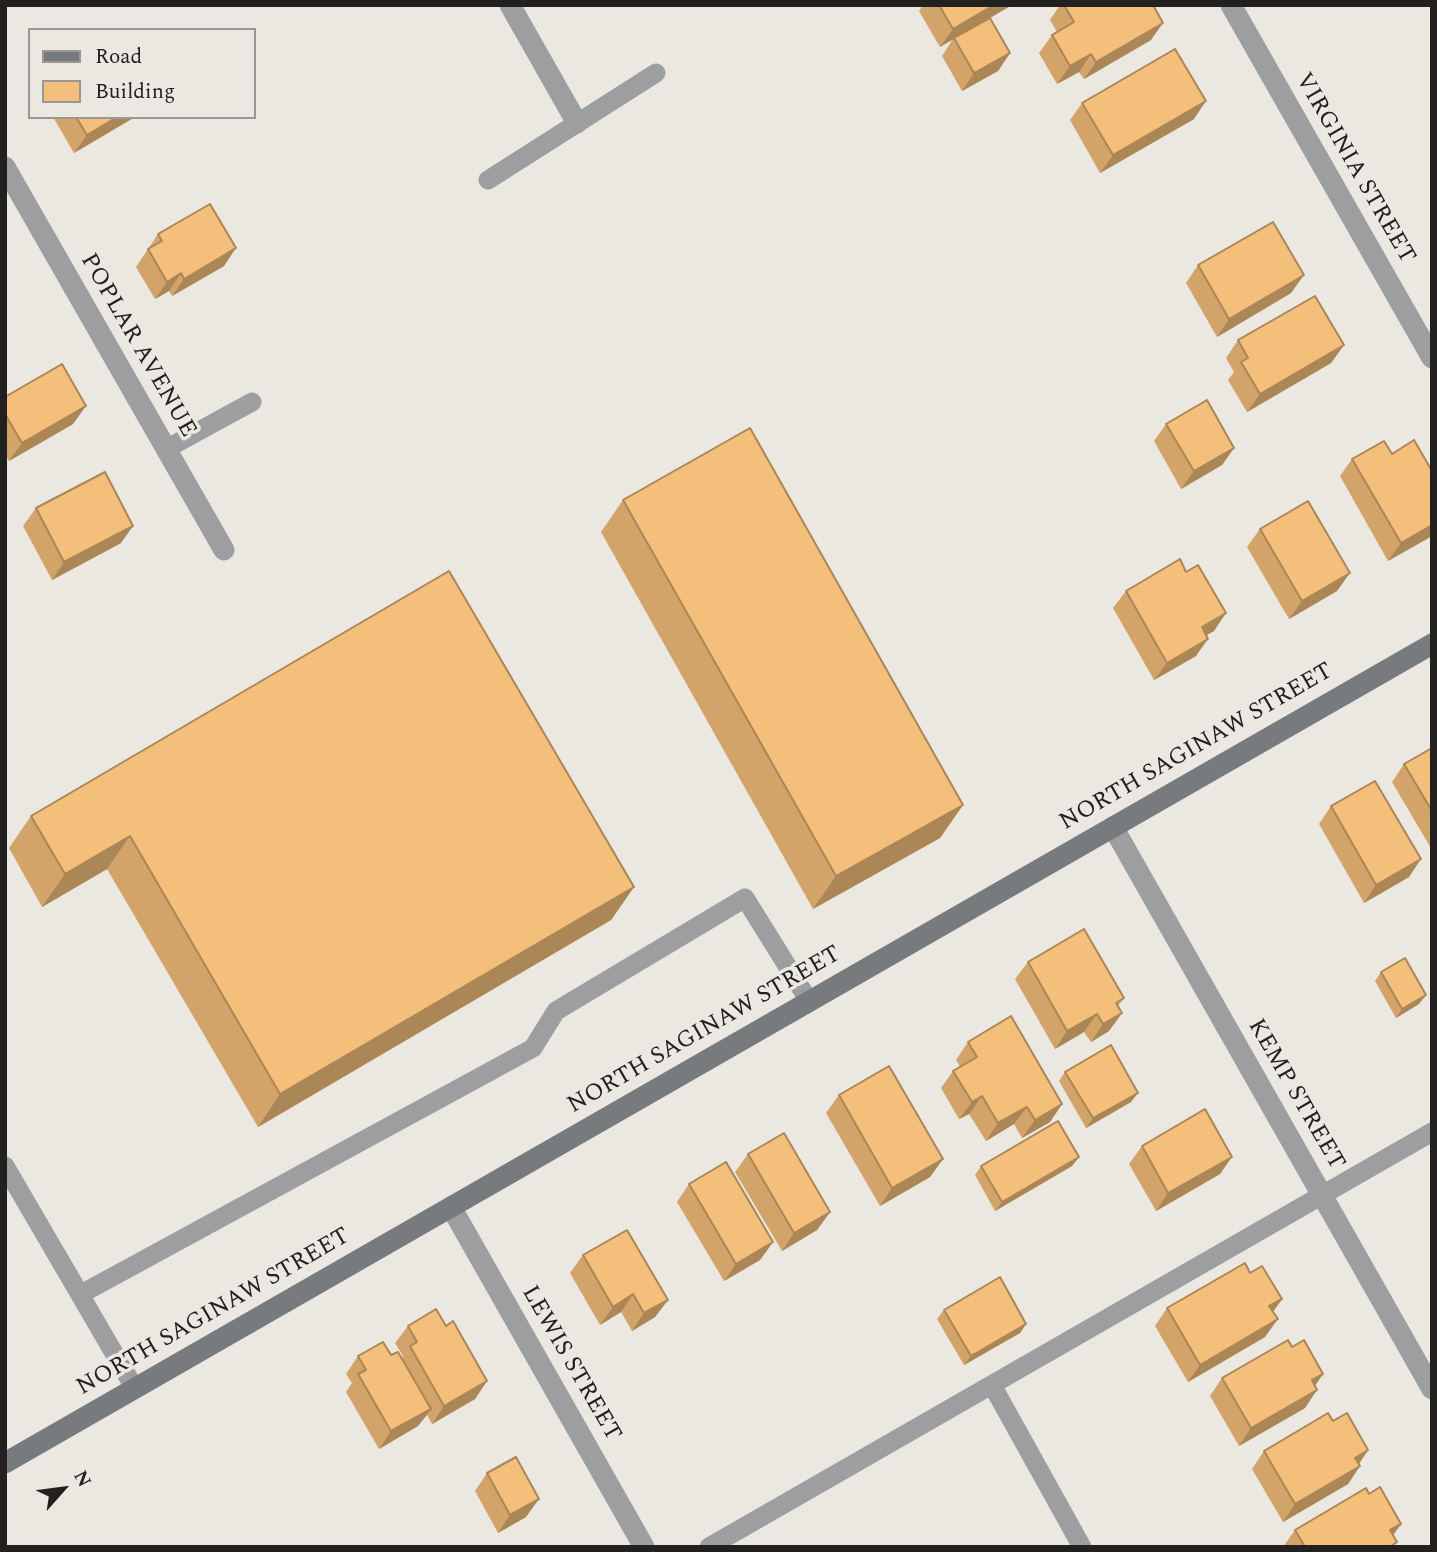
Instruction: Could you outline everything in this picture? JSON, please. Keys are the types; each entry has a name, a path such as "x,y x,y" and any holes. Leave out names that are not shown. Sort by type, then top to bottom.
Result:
{"street":[{"path":"510,5 577,123"},
{"name":"VIRGINIA STREET","path":"1231,5 1432,358"},
{"name":"POPLAR AVENUE","path":"5,167 224,550"},
{"name":"NORTH SAGINAW STREET","path":"5,1463 1432,644"},
{"name":"KEMP STREET","path":"1113,827 1432,1388"},
{"name":"LEWIS STREET","path":"451,1207 644,1547"}],"lane":[{"path":"488,180 656,73"},
{"path":"166,449 252,402"},
{"path":"81,1294 533,1048 556,1011 745,898 809,1001"},
{"path":"709,1547 1432,1132"},
{"path":"5,1166 135,1389"},
{"path":"992,1385 1082,1547"}],"building":[{"path":"939,5 994,5 953,29"},
{"path":"1064,5 1153,5 1163,23 1096,62 1091,54 1070,66 1052,35 1074,22"},
{"path":"990,18 1010,53 974,73 954,38"},
{"path":"1175,49 1206,101 1113,155 1082,103"},
{"path":"77,119 114,119 87,135"},
{"path":"210,204 236,248 184,279 181,273 167,282 148,249 162,241 158,234"},
{"path":"1273,222 1304,275 1229,319 1198,265"},
{"path":"1315,296 1344,345 1260,394 1241,362 1248,358 1238,340"},
{"path":"62,364 86,406 22,443 5,414 5,397"},
{"path":"1207,400 1234,448 1194,471 1166,424"},
{"path":"750,428 963,805 836,876 623,500"},
{"path":"1414,440 1432,471 1432,525 1401,543 1352,459 1384,441 1392,454"},
{"path":"105,472 133,526 64,562 36,508"},
{"path":"1308,501 1350,573 1302,601 1260,529"},
{"path":"1180,559 1186,572 1198,565 1226,613 1202,627 1208,639 1167,663 1126,591"},
{"path":"449,571 634,887 280,1094 130,836 65,874 31,816"},
{"path":"1432,748 1432,811 1404,764"},
{"path":"1375,781 1421,859 1376,885 1331,806"},
{"path":"1084,929 1124,998 1116,1003 1122,1013 1103,1024 1097,1014 1067,1031 1028,962"},
{"path":"1405,958 1426,995 1402,1009 1381,972"},
{"path":"1011,1016 1062,1104 1035,1120 1027,1107 998,1123 982,1096 972,1102 953,1071 977,1057 968,1042"},
{"path":"1111,1045 1138,1093 1093,1118 1065,1072"},
{"path":"889,1066 943,1159 892,1188 839,1095"},
{"path":"1205,1109 1232,1157 1168,1193 1142,1146"},
{"path":"1058,1121 1079,1157 1002,1202 981,1166"},
{"path":"784,1133 830,1212 794,1233 748,1154"},
{"path":"726,1162 773,1242 736,1264 689,1184"},
{"path":"627,1230 668,1300 644,1313 633,1294 613,1307 583,1255"},
{"path":"1245,1263 1250,1273 1262,1266 1282,1299 1269,1306 1278,1319 1200,1365 1167,1308"},
{"path":"1000,1277 1026,1324 971,1356 944,1310"},
{"path":"436,1309 446,1326 453,1321 487,1381 444,1406 410,1346 417,1342 408,1326"},
{"path":"1288,1340 1292,1347 1304,1340 1323,1374 1312,1380 1317,1390 1251,1428 1222,1378"},
{"path":"383,1342 391,1355 398,1352 431,1409 391,1431 358,1374 366,1370 358,1356"},
{"path":"1328,1413 1333,1421 1347,1413 1368,1450 1355,1458 1360,1466 1295,1504 1264,1451"},
{"path":"516,1457 539,1499 510,1515 487,1473"},
{"path":"1380,1487 1401,1524 1390,1530 1397,1542 1390,1547 1305,1547 1295,1530 1366,1488 1369,1494"}]}
